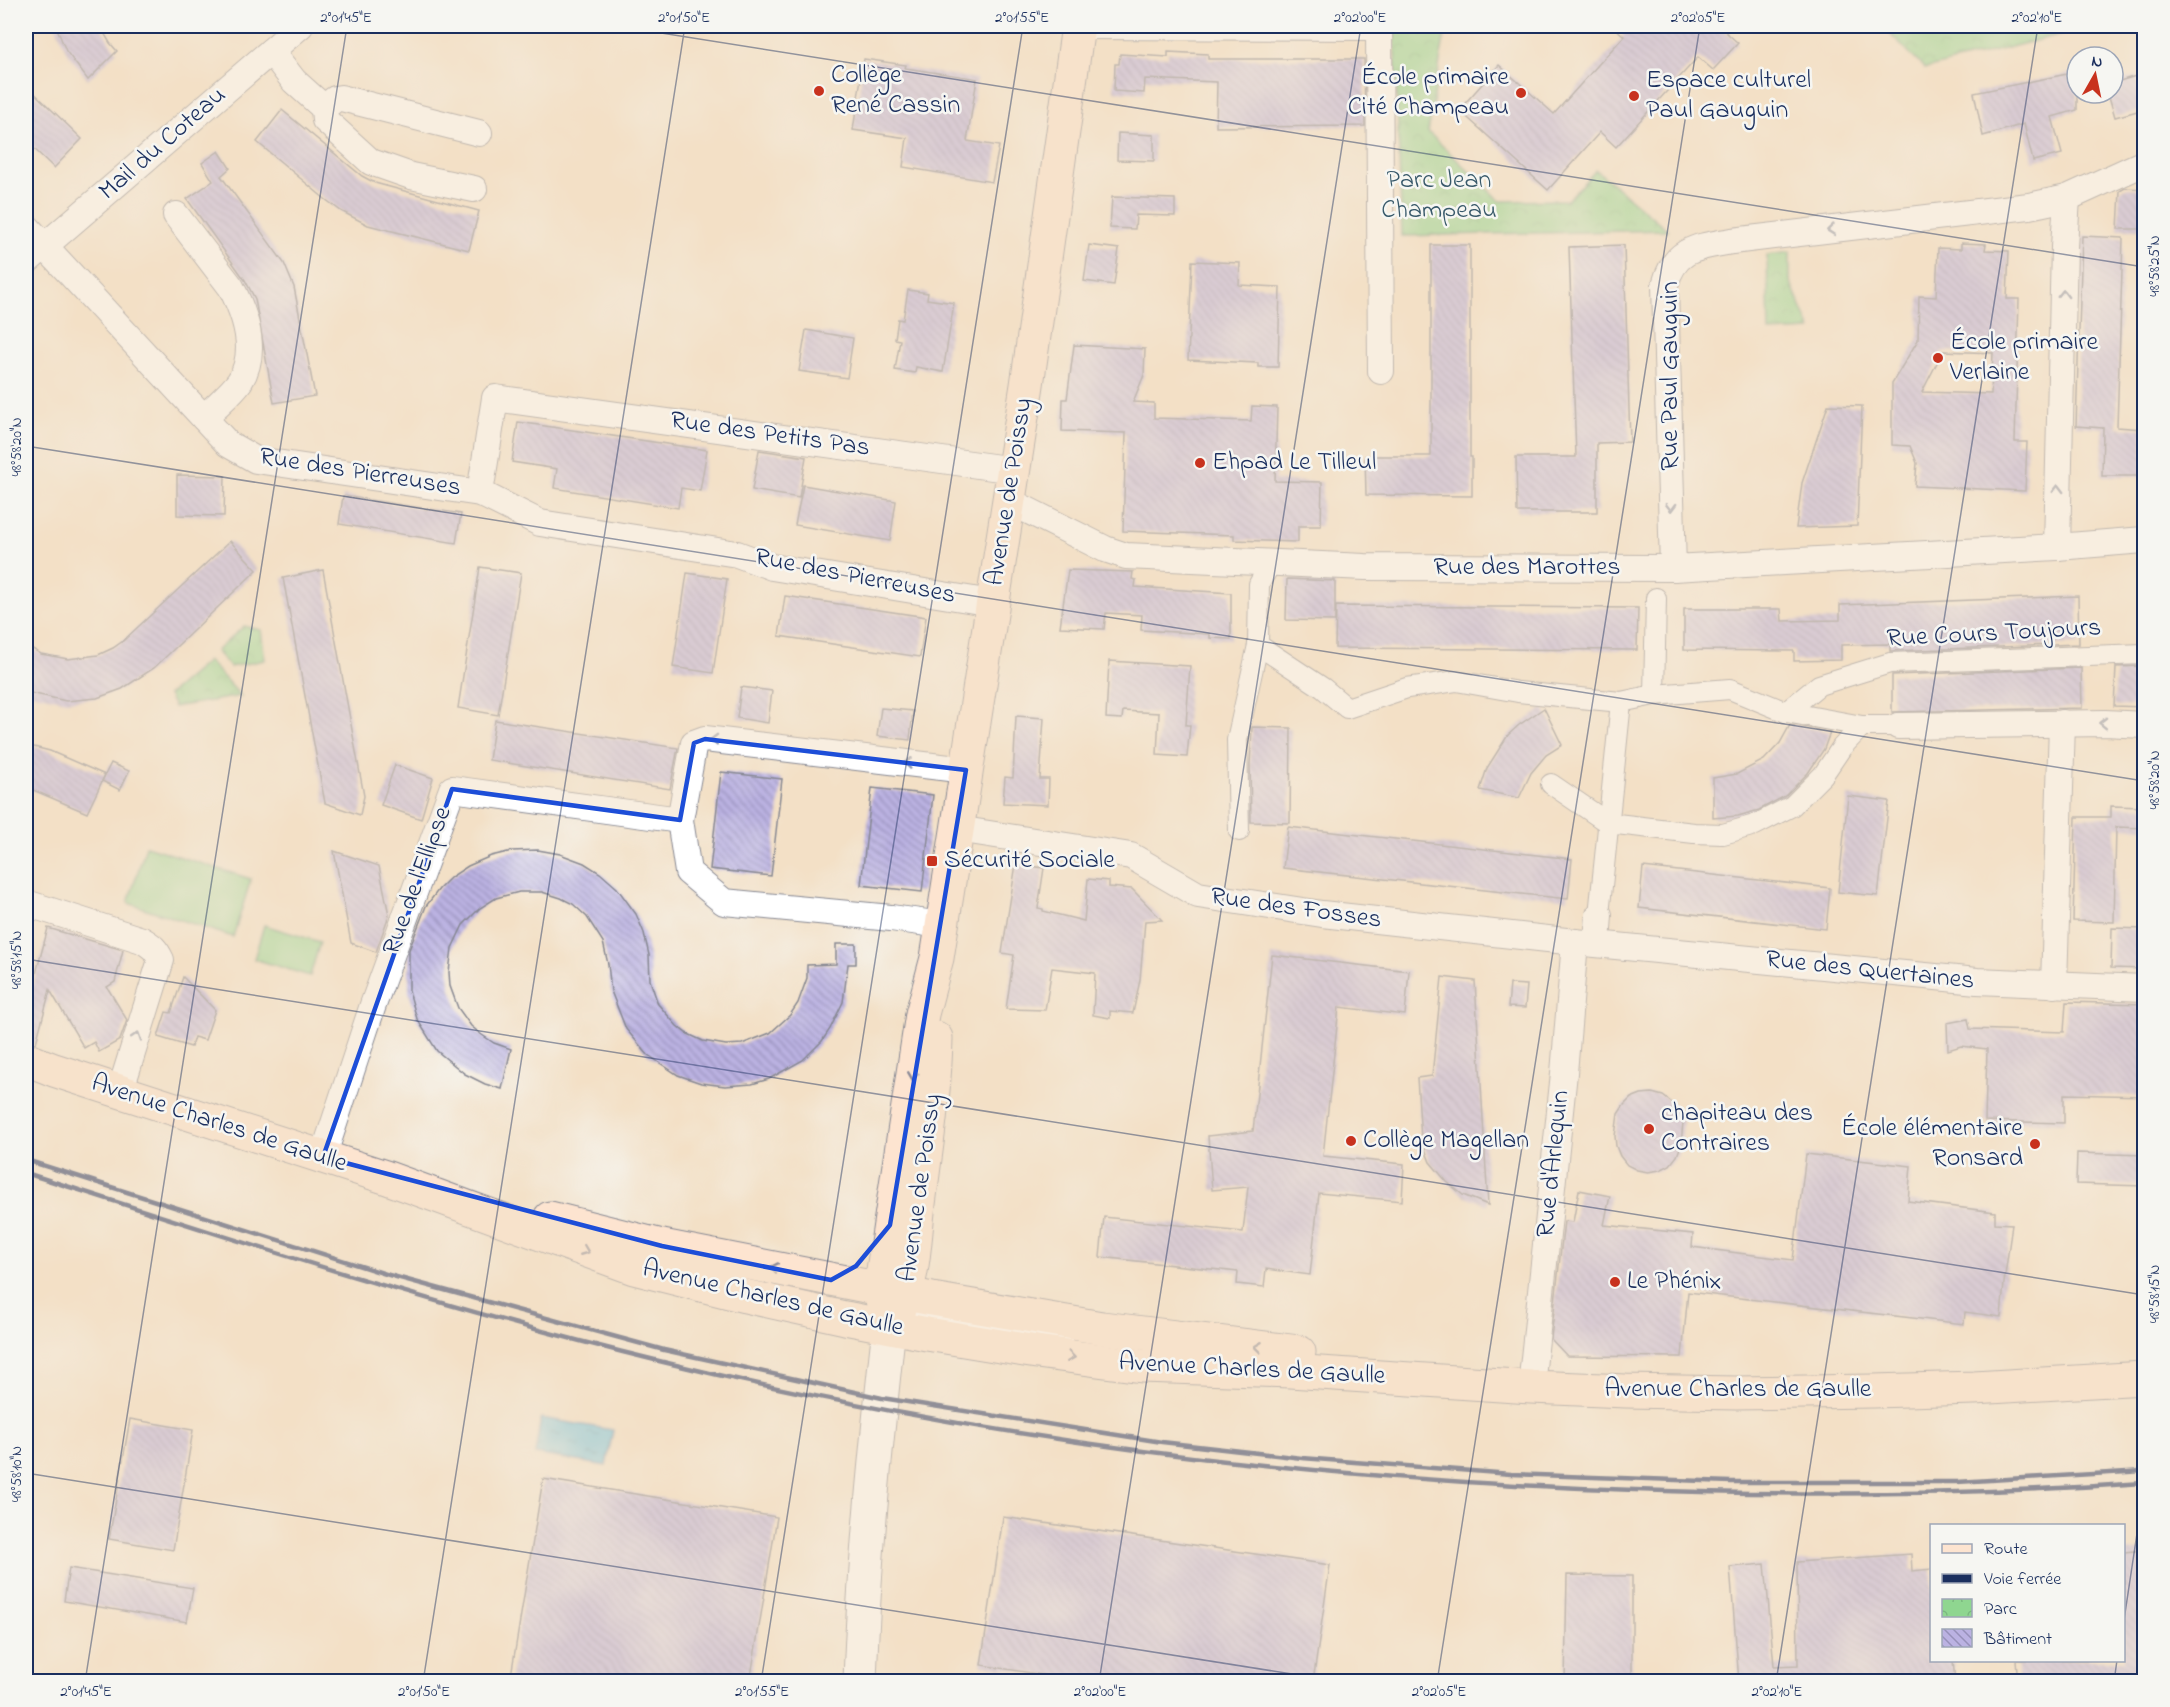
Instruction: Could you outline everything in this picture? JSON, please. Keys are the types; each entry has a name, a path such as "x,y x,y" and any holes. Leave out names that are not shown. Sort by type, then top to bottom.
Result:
{"main road":[{"name":"Avenue de Poissy","path":"891,1312 890,1225 922,1014 937,958 1011,486 1078,26"},
{"name":"Avenue de Poissy","path":"891,1312 912,1257 935,1084 937,958"},
{"name":"Avenue Charles de Gaulle","path":"35,1064 385,1177 634,1268 745,1296 891,1312 1037,1352 1142,1366 1531,1380 1627,1377 1735,1379 1894,1377 2103,1366 2120,1364 2145,1356"},
{"name":"Avenue Charles de Gaulle","path":"385,1177 662,1246 831,1280 891,1312 980,1306 1119,1330 1636,1391 1817,1392 1974,1388 2145,1378"},
{"path":"831,1280 866,1259 890,1225"},
{"path":"912,1257 937,1280 980,1306"}],"street":[{"name":"Mail du Coteau","path":"26,262 300,26"},
{"path":"1078,26 1379,27 1381,372"},
{"path":"271,51 294,81 324,108 325,120 371,162 411,176 474,189"},
{"path":"324,108 335,99 341,98 479,133"},
{"name":"Rue Paul Gauguin","path":"1673,568 1665,285 1669,271 1684,253 1695,248 1732,241 2029,206 2067,198 2145,163"},
{"path":"2057,547 2067,198"},
{"path":"176,215 231,287 237,298 248,337 249,359 240,381 204,418"},
{"name":"Rue des Pierreuses","path":"26,226 228,444 256,460 480,492 540,523 737,554 772,567 992,603"},
{"name":"Rue des Petits Pas","path":"480,492 495,398 1011,486"},
{"name":"Rue des Marottes","path":"1011,486 1105,549 1126,555 1271,563 1365,567 1673,568 2145,540"},
{"path":"1239,831 1237,740 1258,645 1259,584 1271,563"},
{"path":"1654,695 1656,598"},
{"path":"1258,645 1323,688 1347,708 1407,688 1456,681 1518,692 1621,702 1654,695 1730,689 1786,712 1862,726 2062,723 2145,725"},
{"name":"Rue Cours Toujours","path":"1786,712 1819,685 1890,663 2145,654"},
{"path":"1586,942 1599,915 1621,702"},
{"path":"2054,985 2062,723"},
{"path":"1551,784 1608,823 1723,834 1755,825 1792,806 1823,775 1842,747 1862,726"},
{"path":"942,925 724,902 688,872 680,820 694,743 705,739 966,770"},
{"name":"Rue de l'Ellipse","path":"322,1157 373,1005 452,789 680,820"},
{"name":"Rue des Fosses","path":"957,829 1131,856 1197,895 1322,914 1586,942"},
{"path":"26,903 142,940 158,952 161,960 120,1092"},
{"name":"Rue des Quertaines","path":"1586,942 1977,981 2145,988"},
{"name":"Rue d'Arlequin","path":"1531,1380 1564,1073 1586,942"},
{"path":"679,1279 753,1312 891,1312 1032,1332 1071,1334 1119,1330"},
{"path":"860,1682 864,1608 891,1312"}],"highlighted area":[{"path":"705,739 966,770 890,1225 856,1266 831,1280 662,1246 323,1157 452,789 680,820 694,743"}],"green space":[{"name":"Parc Jean Champeau","path":"1394,26 1446,26 1428,132 1500,201 1567,200 1596,170 1668,230 1402,236"},
{"path":"1882,26 2093,26 1925,69"},
{"path":"1790,252 1790,281 1811,330 1769,332 1767,255"},
{"path":"244,626 261,630 265,660 230,667 216,651"},
{"path":"208,661 241,696 174,707 168,695"},
{"path":"146,846 251,879 233,937 128,903"},
{"path":"264,925 320,942 310,976 254,959"}],"water":[{"path":"541,1418 613,1430 606,1466 535,1454"}],"building":[{"path":"56,26 100,26 117,51 88,80 66,51"},
{"path":"1613,26 1719,26 1738,43 1713,70 1698,57 1616,147 1600,132 1548,190 1459,110 1499,65 1554,114 1624,36"},
{"path":"1168,52 1208,54 1208,59 1364,59 1365,126 1216,127 1217,82 1145,79 1144,93 1114,91 1115,64 1119,64 1120,54 1168,57"},
{"path":"864,59 977,79 967,141 999,146 992,182 903,167 907,138 853,130"},
{"path":"2065,74 2065,105 2077,105 2077,110 2052,117 2062,154 2033,161 2024,124 1983,136 1974,93"},
{"path":"2136,76 2145,109 2115,117 2112,105 2125,105 2125,79"},
{"path":"26,85 82,139 54,168 26,141"},
{"path":"282,110 362,176 375,183 479,211 469,250 368,225 341,211 257,142"},
{"path":"1118,133 1154,135 1154,161 1117,160"},
{"path":"219,151 230,168 221,176 284,263 294,287 315,396 274,403 255,299 245,280 187,199 213,181 202,163"},
{"path":"2125,188 2145,189 2145,229 2118,229 2120,191"},
{"path":"1112,197 1175,199 1175,216 1136,215 1135,229 1110,228"},
{"path":"2082,236 2123,238 2117,427 2143,429 2142,476 2102,476 2103,428 2076,426"},
{"path":"1961,243 1986,244 1985,250 2009,251 2007,299 2019,299 2015,442 2027,442 2025,491 1915,486 1917,463 1910,446 1892,445 1892,383 1918,340 1919,296 1936,297 1938,248 1961,249","holes":["1943,351 1993,353 1991,394 1922,392"]},
{"path":"1089,245 1119,249 1114,285 1084,281"},
{"path":"1431,245 1470,245 1472,496 1366,495 1365,456 1431,456"},
{"path":"1624,245 1630,442 1597,443 1597,512 1517,512 1516,457 1576,457 1569,247"},
{"path":"1192,261 1240,263 1239,285 1280,287 1278,367 1258,367 1258,363 1188,360"},
{"path":"908,290 928,293 927,299 954,303 943,372 916,367 915,373 895,370 900,340 895,339 898,319 903,320"},
{"path":"806,330 853,338 847,378 799,371"},
{"name":"Ehpad Le Tilleul","path":"1074,345 1145,349 1144,375 1133,402 1154,403 1154,418 1251,421 1252,406 1277,407 1275,481 1322,482 1321,526 1298,526 1298,542 1234,540 1234,535 1123,531 1126,433 1062,431 1063,399 1067,399"},
{"path":"1828,405 1862,406 1857,526 1796,528 1802,483"},
{"path":"518,422 707,450 700,491 681,488 678,508 554,488 557,469 512,462"},
{"path":"759,450 806,457 799,498 752,490"},
{"path":"177,475 225,476 224,516 177,515"},
{"path":"803,485 896,501 890,541 795,525"},
{"path":"343,496 461,514 456,543 339,524"},
{"path":"230,541 257,570 154,668 122,689 97,698 66,701 26,692 26,645 41,654 68,659 98,655 113,648"},
{"path":"480,567 521,573 498,715 458,708"},
{"path":"323,570 364,796 360,815 325,803 283,578"},
{"path":"1068,570 1133,572 1132,579 1136,580 1135,587 1231,593 1231,639 1210,638 1210,634 1141,630 1142,615 1106,613 1104,629 1060,627"},
{"path":"687,573 727,579 713,673 673,667"},
{"path":"1287,579 1335,581 1335,621 1286,620"},
{"path":"785,596 926,617 920,657 779,636"},
{"path":"2078,596 2079,644 1890,651 1890,644 1841,645 1841,660 1794,661 1794,651 1684,650 1684,609 1781,609 1782,621 1840,620 1840,605"},
{"path":"1336,606 1638,608 1637,650 1335,648"},
{"path":"1109,661 1190,666 1186,725 1190,725 1187,757 1157,755 1159,713 1123,711 1122,719 1106,718"},
{"path":"2145,666 2145,707 2114,706 2116,667"},
{"path":"2081,668 2082,708 1892,712 1892,675"},
{"path":"741,687 772,691 768,723 737,718"},
{"path":"881,708 913,711 910,740 877,736"},
{"path":"1544,708 1562,745 1546,755 1531,773 1519,798 1480,790 1487,768 1508,735"},
{"path":"1016,716 1044,718 1040,779 1049,779 1048,805 1003,803 1005,777 1013,778"},
{"path":"495,720 678,748 670,789 489,760"},
{"path":"1790,725 1830,732 1824,749 1808,773 1785,796 1759,810 1738,816 1713,818 1713,778 1737,774 1764,760 1780,743"},
{"path":"1252,727 1291,728 1290,823 1251,822"},
{"path":"26,745 50,751 105,775 87,813 26,787"},
{"path":"111,763 129,771 120,790 102,781"},
{"path":"395,765 433,778 421,819 381,805"},
{"path":"721,772 782,779 771,876 710,869"},
{"path":"872,788 933,795 922,892 861,885"},
{"path":"1848,796 1889,801 1878,896 1838,892"},
{"path":"2111,806 2145,807 2145,828 2116,827 2114,922 2073,921 2076,817 2111,817"},
{"path":"1288,827 1572,859 1568,899 1283,868"},
{"path":"538,850 560,854 584,863 617,888 636,914 644,933 649,955 650,980 658,1004 677,1026 703,1041 726,1045 742,1044 770,1033 790,1015 798,1003 807,978 807,965 836,964 836,944 856,944 856,964 848,964 843,1002 830,1029 822,1041 803,1060 769,1079 752,1084 725,1086 701,1083 678,1075 648,1055 626,1029 611,991 603,942 587,917 573,904 561,898 542,892 519,892 496,898 480,908 463,925 452,948 450,986 458,1008 471,1026 482,1035 494,1043 511,1049 502,1089 465,1074 437,1051 417,1019 409,991 409,950 426,906 451,877 468,866 491,856 512,851"},
{"path":"334,851 379,866 389,915 376,952 351,943"},
{"path":"1016,864 1044,868 1038,908 1043,911 1084,921 1088,879 1109,881 1109,887 1132,889 1162,920 1145,921 1140,980 1133,1013 1110,1011 1110,1018 1093,1015 1095,973 1052,968 1045,1010 1006,1009 1014,955 1002,953"},
{"path":"1643,867 1830,888 1826,929 1639,908"},
{"path":"48,928 123,950 115,982 107,987 127,1020 120,1040 99,1052 94,1042 84,1048 50,990 36,1043 26,1041 26,1011"},
{"path":"2112,928 2145,929 2145,969 2111,968"},
{"path":"1272,955 1409,971 1405,1015 1339,1007 1323,1156 1404,1164 1402,1201 1319,1193 1310,1275 1266,1269 1264,1287 1237,1284 1238,1272 1100,1257 1104,1217 1243,1232 1248,1187 1212,1190 1208,1136 1253,1131"},
{"path":"183,977 215,1010 205,1040 194,1037 191,1047 158,1037 166,1012 171,1013"},
{"path":"1442,977 1475,981 1488,1205 1463,1195 1447,1182 1430,1162 1421,1139 1417,1078 1432,1076"},
{"path":"1510,984 1527,985 1525,1008 1508,1007"},
{"path":"2066,1002 2145,1004 2145,1096 2064,1094 2064,1123 1985,1121 1987,1049 1961,1046 1948,1050 1947,1023 1968,1019 1970,1029 2064,1032"},
{"name":"chapiteau des Contraires","path":"1652,1093 1663,1096 1672,1103 1679,1111 1683,1122 1681,1145 1677,1156 1670,1165 1648,1172 1627,1165 1620,1156 1615,1136 1618,1114 1624,1105 1631,1098"},
{"path":"2077,1153 2145,1155 2145,1186 2076,1184"},
{"path":"1806,1154 1911,1166 1908,1201 1995,1212 1995,1223 2012,1224 2001,1317 1965,1312 1964,1324 1688,1292 1682,1357 1567,1356 1551,1339 1564,1221 1573,1222 1579,1190 1610,1196 1604,1225 1693,1234 1692,1247 1793,1260"},
{"path":"130,1419 193,1430 173,1550 109,1539"},
{"path":"543,1479 777,1517 750,1682 510,1682"},
{"path":"1003,1517 1330,1565 1313,1682 1088,1682 981,1665"},
{"path":"2145,1550 2145,1682 2018,1682 2016,1662 2125,1662 2125,1552"},
{"path":"1911,1554 1912,1571 1930,1569 1930,1662 1953,1662 1955,1682 1739,1682 1730,1567 1765,1564 1774,1666 1798,1665 1797,1562"},
{"path":"69,1568 193,1588 187,1622 64,1601"},
{"path":"1567,1575 1632,1576 1632,1682 1565,1682"}],"railway":[{"path":"26,1160 389,1275 664,1350 882,1398 1162,1442 1302,1458 1511,1474 1731,1482 1957,1482 2144,1471"},
{"path":"26,1173 341,1273 499,1319 659,1361 779,1389 900,1413 1144,1451 1389,1477 1635,1490 1826,1494 2017,1490 2144,1483"}],"place":[{"name":"Collège René Cassin","path":"819,91"},
{"name":"École primaire Cité Champeau","path":"1521,93"},
{"name":"Espace culturel Paul Gauguin","path":"1634,96"},
{"name":"École primaire Verlaine","path":"1938,358"},
{"name":"Ehpad Le Tilleul","path":"1200,463"},
{"name":"Sécurité Sociale","path":"932,861"},
{"name":"chapiteau des Contraires","path":"1649,1129"},
{"name":"Collège Magellan","path":"1351,1141"},
{"name":"École élémentaire Ronsard","path":"2035,1144"},
{"name":"Le Phénix","path":"1615,1282"}]}
